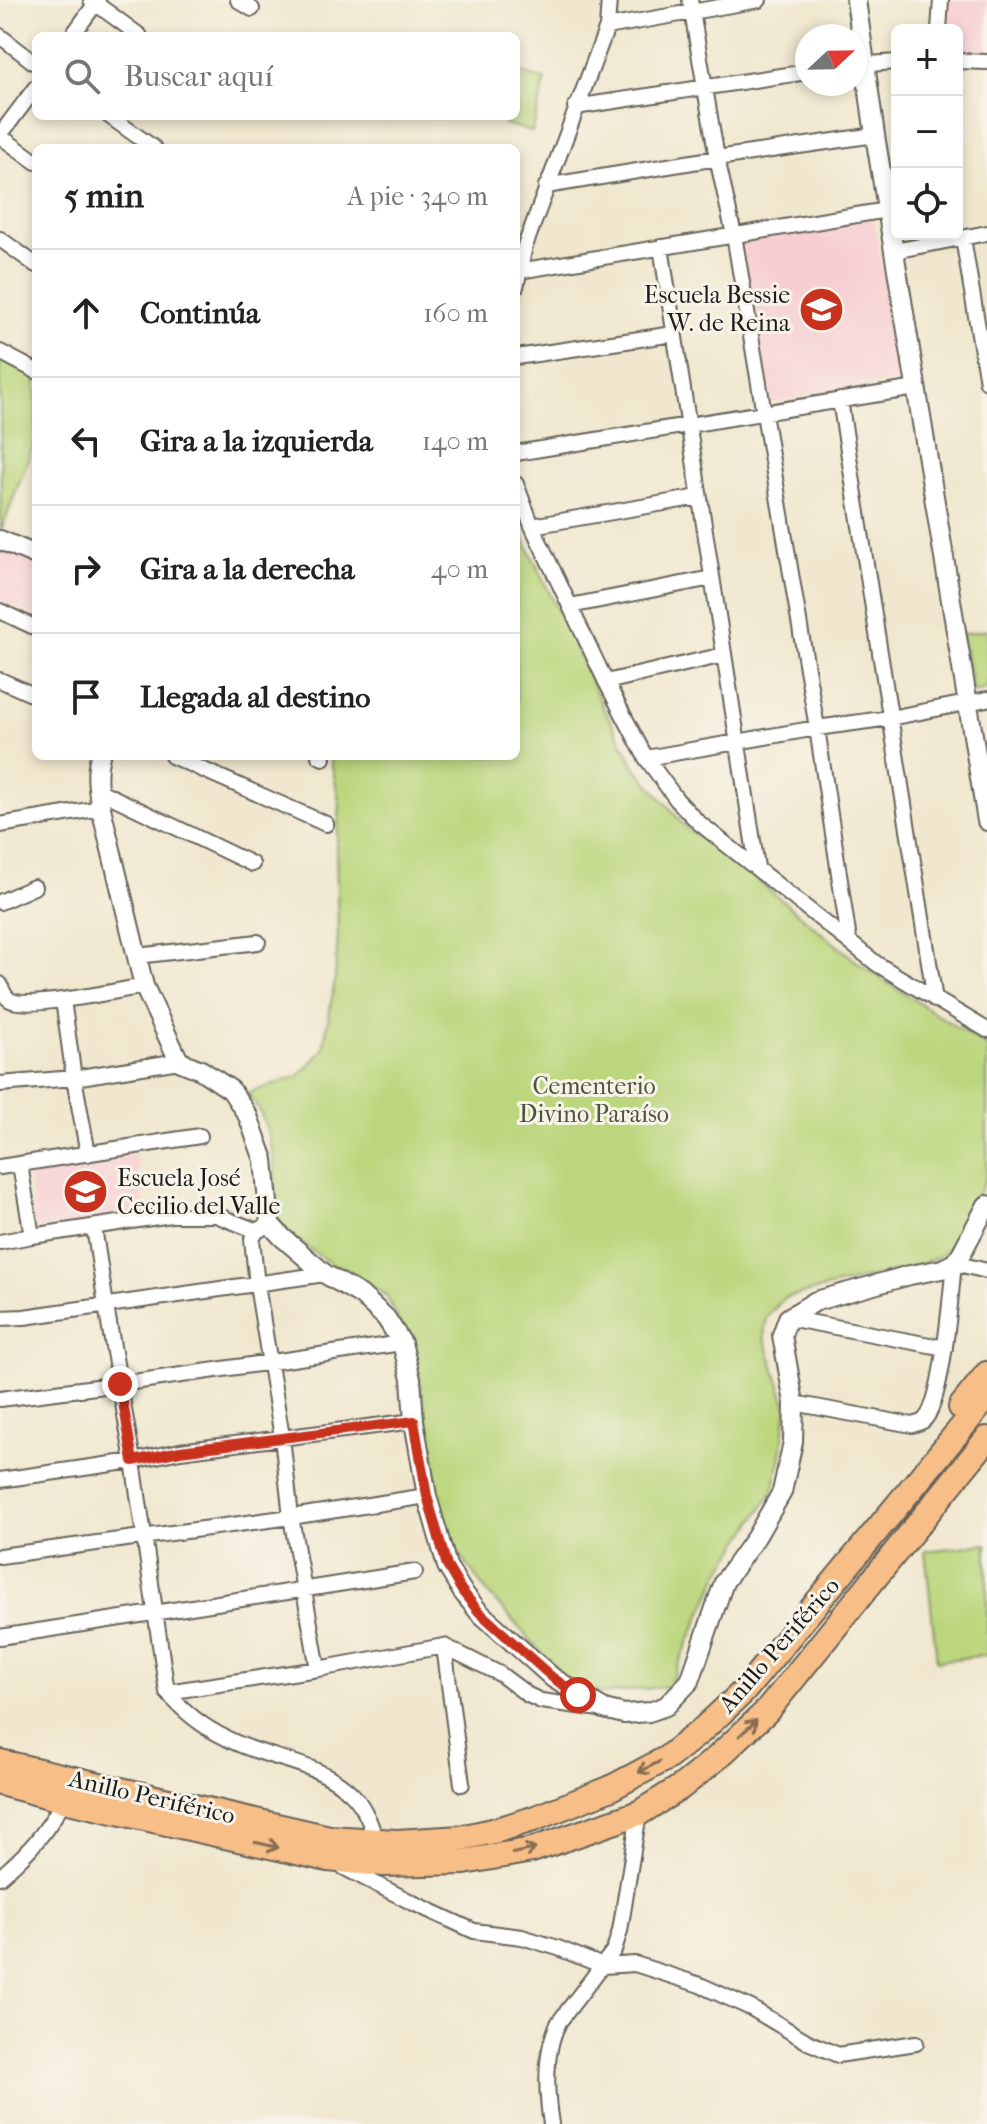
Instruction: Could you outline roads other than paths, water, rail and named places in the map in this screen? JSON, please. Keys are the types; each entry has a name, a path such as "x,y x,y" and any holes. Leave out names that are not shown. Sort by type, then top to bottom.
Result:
{"highway":[{"path":"895,1510 929,1449 987,1374"},
{"name":"Anillo Periférico","path":"0,1762 329,1838 377,1842 461,1838 533,1819 609,1789 667,1758 743,1692 987,1397"},
{"name":"Anillo Periférico","path":"0,1783 328,1859 383,1864 464,1862 532,1850 639,1813 681,1787 767,1711 987,1439"},
{"path":"922,1520 966,1489 987,1463"}],"street":[{"path":"238,0 252,9"},
{"path":"520,245 607,27 609,0"},
{"path":"607,27 691,6 759,0"},
{"path":"856,0 858,24"},
{"path":"939,24 941,0"},
{"path":"75,32 95,1 135,32"},
{"path":"691,6 717,158 734,235 817,728 849,940"},
{"path":"0,36 32,61"},
{"path":"963,61 987,62"},
{"path":"867,64 891,62"},
{"path":"575,107 795,74"},
{"path":"32,92 0,136 32,159"},
{"path":"867,96 987,821"},
{"path":"115,120 148,144"},
{"path":"546,186 875,135"},
{"path":"520,271 887,210"},
{"path":"987,233 963,238 987,382"},
{"path":"0,239 32,262"},
{"path":"894,251 952,240"},
{"path":"661,247 757,867"},
{"path":"520,356 674,334"},
{"path":"0,352 32,369"},
{"path":"520,452 916,388"},
{"path":"840,400 935,1000"},
{"path":"520,494 606,682 646,758 677,800 698,822 877,964 987,1030"},
{"path":"532,526 699,497"},
{"path":"0,540 32,553"},
{"path":"570,606 712,578"},
{"path":"0,611 32,626"},
{"path":"606,682 724,655"},
{"path":"0,680 32,694"},
{"path":"646,758 987,699"},
{"path":"99,760 100,799 144,986 179,1061"},
{"path":"181,760 326,824"},
{"path":"0,825 100,799 252,864"},
{"path":"0,902 34,887"},
{"path":"137,956 258,942"},
{"path":"0,984 10,1000 21,1003 63,1000 144,986"},
{"path":"63,1000 88,1154"},
{"path":"0,1084 74,1078 179,1061 201,1070 231,1090 248,1116 264,1160 263,1227 252,1239 257,1285 282,1437 291,1517 318,1669"},
{"path":"0,1167 200,1136"},
{"path":"20,1165 32,1236"},
{"path":"167,1692 444,1646 500,1674 541,1701 624,1714 649,1712 666,1706 690,1681 724,1582 756,1537 782,1492 793,1442 794,1403 782,1335 788,1318 816,1301 942,1269 954,1263 987,1205"},
{"path":"0,1242 171,1215 216,1215 263,1227 282,1237 325,1274 361,1295 386,1318 402,1343 411,1379 414,1421 427,1496 447,1566 479,1612 553,1678 604,1709"},
{"path":"94,1227 167,1692 183,1710 226,1739 330,1777 353,1794 368,1818 377,1842"},
{"path":"954,1263 987,1271"},
{"path":"794,1403 912,1425 924,1421 933,1407 945,1348 954,1263"},
{"path":"0,1318 325,1274"},
{"path":"788,1318 945,1348"},
{"path":"0,1399 402,1343"},
{"path":"0,1480 180,1451 414,1421"},
{"path":"0,1556 427,1496"},
{"path":"0,1637 415,1572"},
{"path":"444,1646 462,1784"},
{"path":"0,1877 24,1857 47,1830 64,1800"},
{"path":"551,2124 548,2083 552,2035 614,1950 620,1931 639,1813"},
{"path":"328,1859 474,1931 522,1937 603,1966 635,1964 700,1985 751,2008 808,2042 838,2055 916,2043"}],"place":[{"name":"Escuela Bessie W. de Reina","path":"821,309"},
{"name":"Escuela José Cecilio del Valle","path":"86,1192"}],"park label":[{"name":"Cementerio Divino Paraíso","path":"594,1100"}]}
